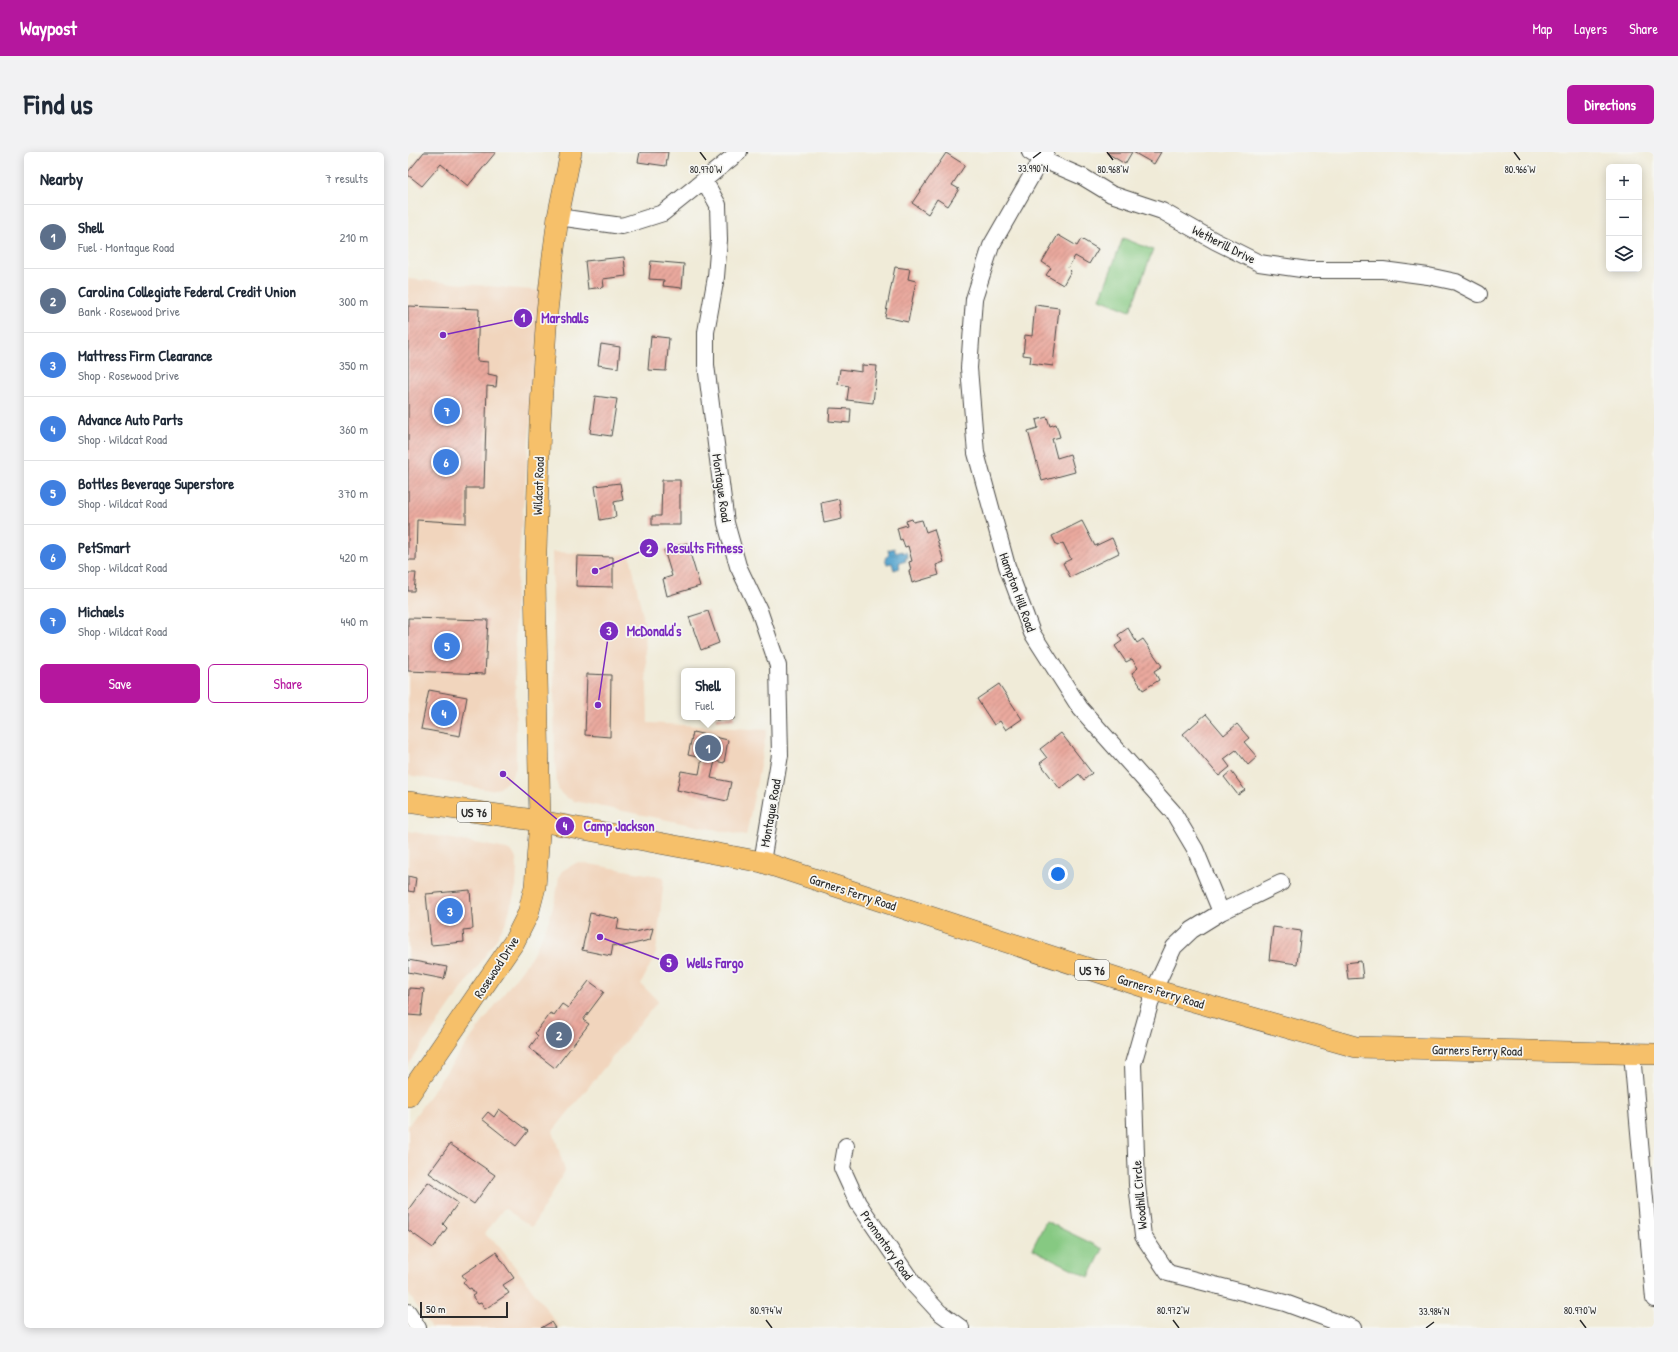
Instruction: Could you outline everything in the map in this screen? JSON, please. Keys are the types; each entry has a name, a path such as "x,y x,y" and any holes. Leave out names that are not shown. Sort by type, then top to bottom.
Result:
{"main road":[{"name":"Wildcat Road","path":"540,822 535,582 540,422 547,312 558,217 571,152"},
{"name":"US 76","path":"408,802 540,822"},
{"name":"Garners Ferry Road","path":"540,822 762,862 1154,990 1356,1047 1654,1054"},
{"name":"Rosewood Drive","path":"408,1096 514,942 528,914 535,887 540,822"}],"street":[{"path":"558,217 622,226 663,213 739,152"},
{"name":"Wetherill Drive","path":"1039,154 1083,177 1111,194 1162,211 1215,241 1259,263 1308,270 1384,270 1428,276 1456,282 1479,294"},
{"name":"Hampton Hill Road","path":"1039,154 991,246 974,299 969,368 976,453 1007,566 1032,633 1080,708 1173,812 1195,849 1221,912"},
{"name":"Montague Road","path":"704,180 718,206 720,240 716,277 706,332 706,365 726,523 738,566 760,610 778,666 780,755 762,862"},
{"path":"1154,990 1174,947 1192,930 1221,912 1281,883"},
{"name":"Woodhill Circle","path":"1154,990 1133,1064 1137,1185 1143,1236 1168,1273 1285,1303 1353,1328"},
{"path":"1632,1054 1654,1299"},
{"name":"Promontory Road","path":"846,1146 842,1168 858,1203 915,1286 939,1312 961,1328"},
{"path":"408,1312 418,1328"}],"shaded area":[{"path":"408,279 542,291 515,600 516,768 510,780 500,788 490,790 408,775"},
{"path":"552,552 630,555 645,627 648,723 767,730 746,836 574,801 565,797 559,791 555,760"},
{"path":"408,831 507,849 512,852 516,858 517,868 516,887 507,920 496,940 408,1066"},
{"path":"576,863 664,877 656,953 641,984 658,1001 553,1131 565,1171 532,1227 504,1208 484,1234 497,1244 560,1328 431,1328 408,1293 408,1126 532,956 547,925 556,897 559,876 562,871"}],"green space":[{"path":"1123,238 1153,250 1130,311 1100,299"},
{"path":"1046,1221 1103,1249 1089,1277 1032,1249"}],"water":[{"path":"894,548 896,553 902,551 903,553 906,552 908,558 905,558 906,561 899,563 900,568 894,570 892,563 887,564 885,558 889,555 888,550"}],"building":[{"path":"424,152 496,152 468,186 441,164 422,186 408,175 408,172"},
{"path":"640,152 668,152 666,166 638,162"},
{"path":"1132,152 1125,164 1107,153"},
{"path":"1133,152 1161,152 1154,164"},
{"path":"946,153 965,165 952,185 959,189 948,206 937,199 928,214 912,203"},
{"path":"1058,235 1077,246 1081,239 1098,249 1089,264 1075,256 1068,268 1071,271 1063,285 1046,275 1051,268 1042,262"},
{"path":"624,257 626,276 603,279 604,287 588,289 585,261"},
{"path":"651,261 684,264 682,288 663,286 664,280 649,279"},
{"path":"895,267 910,269 908,279 916,281 908,322 885,317"},
{"path":"1035,305 1059,308 1053,366 1030,363 1031,356 1023,355 1025,335 1032,336"},
{"path":"408,306 479,309 477,361 488,362 488,374 497,376 496,387 487,386 484,488 466,488 466,523 417,520 416,560 408,560"},
{"path":"651,336 669,338 666,371 648,370"},
{"path":"601,344 620,347 618,368 598,365"},
{"path":"862,365 877,366 873,403 847,400 849,386 838,384 840,369 862,372"},
{"path":"595,396 617,399 611,436 590,433"},
{"path":"830,408 851,409 850,423 829,421"},
{"path":"1047,417 1050,426 1056,424 1060,437 1052,439 1057,458 1070,454 1075,472 1042,481 1028,431 1038,428 1036,420"},
{"path":"662,480 680,480 680,525 652,525 652,516 661,516"},
{"path":"620,483 623,500 614,502 616,517 600,520 595,486"},
{"path":"839,499 842,519 824,523 821,503"},
{"path":"912,519 913,522 922,520 926,532 934,529 944,562 936,565 939,575 912,583 909,571 911,570 909,562 912,561 908,546 905,547 902,539 900,540 897,528 907,525 906,521"},
{"path":"1082,521 1095,546 1112,538 1119,553 1070,577 1063,563 1071,559 1063,543 1057,546 1052,536"},
{"path":"687,543 700,586 667,596 663,579 672,576 664,550"},
{"path":"577,556 613,557 613,587 576,586"},
{"path":"408,573 416,573 414,591 408,591"},
{"path":"708,611 719,643 701,650 689,617"},
{"path":"408,618 488,620 485,674 408,671"},
{"path":"1128,628 1137,643 1143,639 1162,666 1154,671 1159,680 1143,690 1132,673 1138,668 1132,659 1126,662 1115,646 1122,641 1118,635"},
{"path":"587,674 611,675 610,737 585,735"},
{"path":"999,684 1022,719 1006,730 1000,721 994,725 977,699"},
{"path":"429,690 467,697 460,736 421,729"},
{"path":"1206,714 1224,735 1237,724 1249,738 1244,742 1257,757 1248,765 1236,750 1224,759 1230,767 1219,776 1183,734"},
{"path":"693,732 728,740 724,763 715,761 711,778 731,782 727,801 677,790 681,771 699,774 702,758 688,755"},
{"path":"1061,733 1092,773 1084,780 1079,774 1060,789 1040,763 1047,758 1040,749"},
{"path":"1231,771 1245,790 1238,795 1224,777"},
{"path":"408,876 416,878 414,892 408,891"},
{"path":"470,890 473,929 463,930 464,942 431,945 426,894"},
{"path":"590,913 619,919 617,929 635,932 653,928 650,940 620,947 613,945 611,956 582,950"},
{"path":"1273,927 1301,931 1297,964 1269,960"},
{"path":"408,960 447,967 444,979 408,972"},
{"path":"1361,961 1363,978 1348,979 1346,963"},
{"path":"589,981 604,992 583,1020 589,1024 555,1068 529,1048 538,1036 535,1033 550,1013 554,1015 562,1004 568,1008"},
{"path":"409,988 424,989 421,1016 408,1015"},
{"path":"499,1109 528,1131 516,1146 482,1119 488,1112 494,1117"},
{"path":"450,1144 495,1175 474,1204 429,1173"},
{"path":"428,1182 458,1203 443,1224 447,1228 433,1248 408,1230 408,1210"},
{"path":"496,1252 514,1278 503,1285 509,1293 485,1309 481,1303 478,1304 472,1296 475,1294 471,1288 469,1289 463,1282 466,1280 462,1275"},
{"path":"551,1322 555,1328 541,1328"}],"place":[{"name":"Marshalls","path":"443,335"},
{"name":"Michaels","path":"447,411"},
{"name":"PetSmart","path":"446,462"},
{"name":"Results Fitness","path":"595,571"},
{"name":"Bottles Beverage Superstore","path":"447,646"},
{"name":"McDonald's","path":"598,705"},
{"name":"Advance Auto Parts","path":"444,713"},
{"name":"Shell","path":"708,748"},
{"name":"Camp Jackson","path":"503,774"},
{"name":"Mattress Firm Clearance","path":"450,911"},
{"name":"Wells Fargo","path":"600,937"},
{"name":"Carolina Collegiate Federal Credit Union","path":"559,1035"}]}
